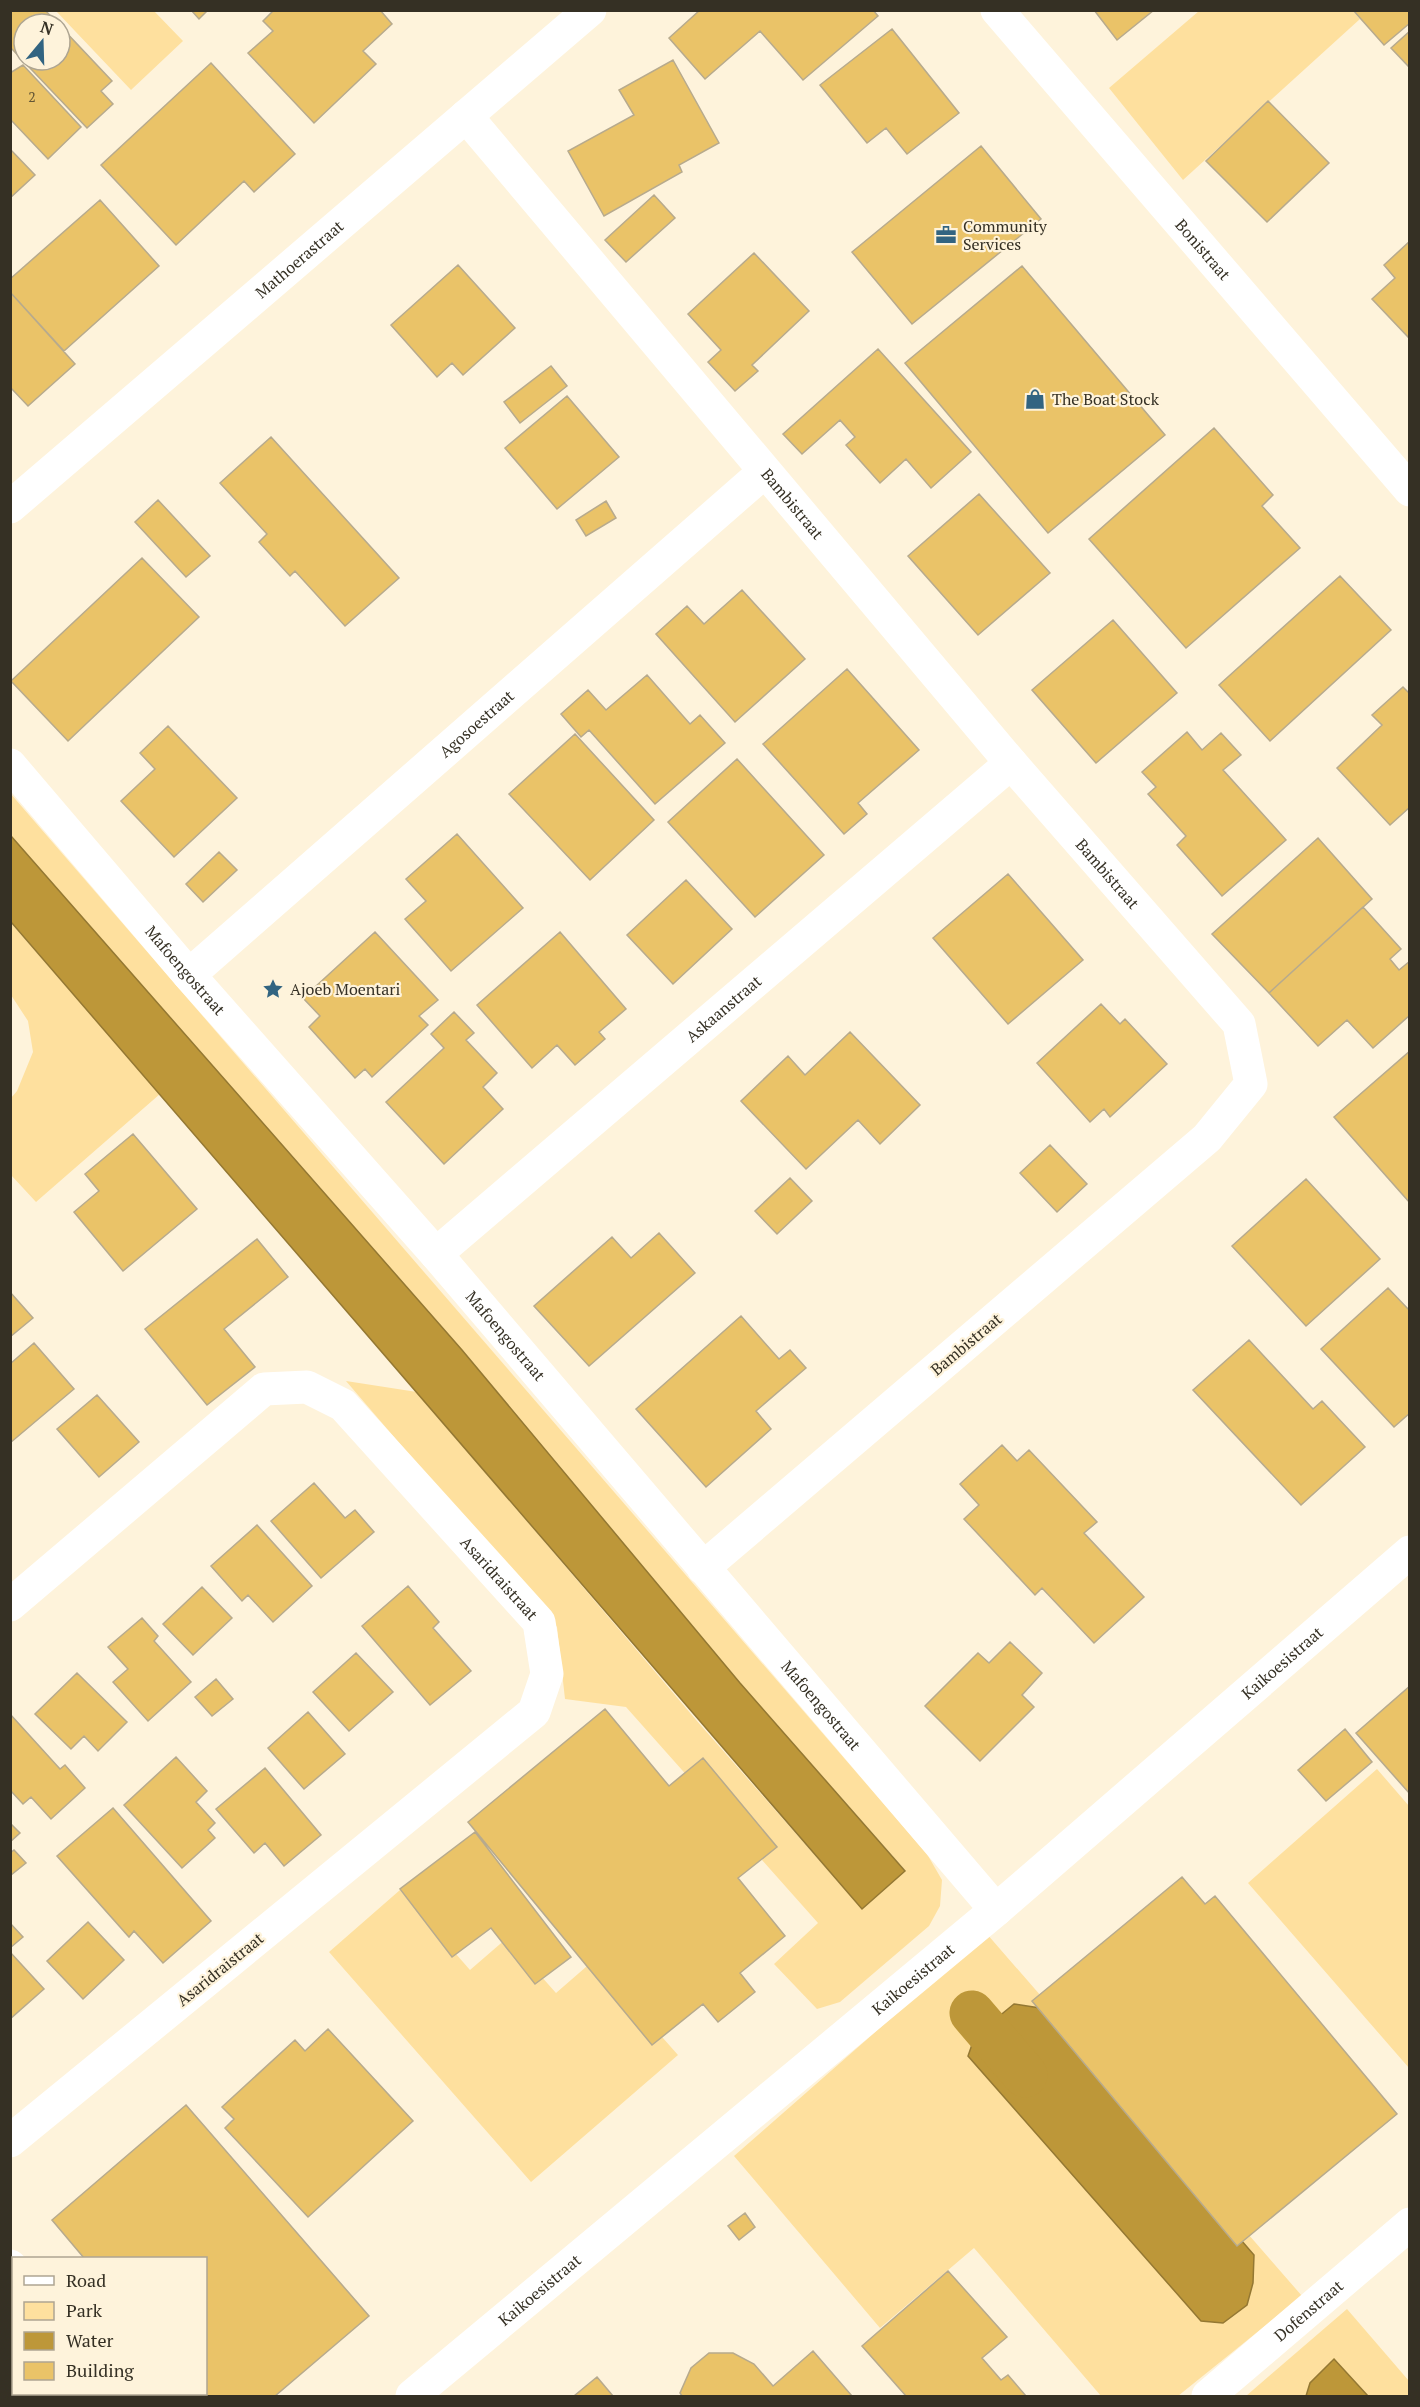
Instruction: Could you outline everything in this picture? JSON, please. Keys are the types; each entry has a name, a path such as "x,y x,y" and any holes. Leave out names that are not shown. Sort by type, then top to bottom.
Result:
{"street":[{"name":"Mathoerastraat","path":"10,507 590,10"},
{"name":"Bonistraat","path":"997,10 1410,490"},
{"name":"Bambistraat","path":"466,116 1011,763 1239,1024 1251,1084 1207,1138 703,1568"},
{"name":"Agosoestraat","path":"189,975 764,472"},
{"name":"Askaanstraat","path":"436,1254 1011,763"},
{"name":"Mafoengostraat","path":"10,765 189,975 436,1254 996,1910"},
{"name":"Asaridraistraat","path":"10,1605 264,1389 307,1387 344,1405 539,1622 547,1674 534,1712 10,2141"},
{"name":"Kaikoesistraat","path":"412,2397 996,1910 1410,1552"},
{"name":"Dofenstraat","path":"1208,2397 1410,2224"}],"green space":[{"path":"154,11 183,41 131,90 72,28 72,12 57,12"},
{"path":"1199,11 1353,11 1360,19 1183,180 1109,88"},
{"path":"10,793 927,1854 942,1880 940,1906 929,1926 840,2002 817,2009 774,1964 818,1923 626,1707 565,1699 557,1627 346,1381 417,1392 697,1721 862,1909 905,1870 740,1683 11,836"},
{"path":"10,922 160,1094 36,1202 11,1175 11,1098 17,1091 33,1052 28,1021 11,995"},
{"path":"1377,1769 1409,1806 1409,2068 1248,1883"},
{"path":"400,1890 470,1970 507,1938 556,1993 594,1960 678,2055 531,2182 329,1952"},
{"path":"987,1934 1302,2296 1178,2396 1101,2396 974,2248 880,2328 734,2156"},
{"path":"1347,2309 1409,2381 1409,2396 1368,2396 1334,2359 1310,2383 1306,2396 1246,2396"}],"water":[{"path":"11,836 462,1350 740,1683 905,1871 862,1909 11,922"},
{"path":"1014,2004 1040,2008 1254,2255 1253,2283 1247,2305 1223,2323 1201,2321 968,2056 975,2036"},
{"path":"1334,2359 1368,2396 1306,2396 1310,2383"}],"building":[{"path":"10,10 45,10 47,12 12,12 12,49 10,47"},
{"path":"191,10 208,10 199,19"},
{"path":"274,10 380,10 392,24 363,51 376,64 314,123 248,53 273,31 263,21"},
{"path":"700,10 873,10 878,16 803,80 760,31 705,79 669,38"},
{"path":"1094,10 1154,10 1117,40"},
{"path":"1353,10 1410,10 1410,23 1384,45"},
{"path":"892,29 959,113 907,154 886,128 867,143 820,85"},
{"path":"1410,31 1410,68 1391,48"},
{"path":"72,39 112,81 101,91 113,104 87,128 34,72 72,72"},
{"path":"673,60 719,143 679,165 682,172 604,216 568,151 634,115 619,90"},
{"path":"211,63 295,154 254,192 244,181 176,245 101,165"},
{"path":"30,72 81,127 48,159 10,119 10,73"},
{"path":"1268,101 1329,163 1267,222 1206,161"},
{"name":"Community Services","path":"981,146 1041,219 912,324 852,252"},
{"path":"10,149 35,175 10,198"},
{"path":"654,195 675,218 626,262 605,240"},
{"path":"100,200 159,266 64,351 10,292 10,279"},
{"path":"1410,241 1410,339 1372,299 1395,278 1384,265"},
{"path":"754,253 809,311 752,365 758,371 735,391 708,362 721,350 688,314"},
{"path":"458,265 515,328 463,375 452,363 437,377 391,325"},
{"name":"The Boat Stock","path":"1022,266 1165,435 1048,533 905,363"},
{"path":"10,292 75,364 28,406 10,387"},
{"path":"878,349 971,452 931,488 906,459 880,483 846,445 855,437 840,420 802,454 783,434"},
{"path":"551,366 567,386 520,423 504,402"},
{"path":"567,396 619,457 557,509 505,448"},
{"path":"1214,428 1273,495 1262,506 1300,548 1186,648 1089,539"},
{"path":"271,437 399,578 345,626 295,571 290,576 259,542 267,534 220,483"},
{"path":"979,494 1050,573 978,635 908,556"},
{"path":"158,500 210,556 186,577 135,522"},
{"path":"606,501 616,518 586,536 576,520"},
{"path":"142,558 199,617 68,741 11,681"},
{"path":"1340,576 1391,630 1270,741 1219,685"},
{"path":"742,590 805,659 735,722 656,634 687,606 704,624"},
{"path":"1113,620 1177,693 1096,763 1032,690"},
{"path":"847,669 919,750 858,803 867,814 844,834 763,744"},
{"path":"647,675 690,724 700,715 725,743 655,804 589,730 581,737 561,714 588,690 606,710"},
{"path":"1403,687 1410,694 1410,807 1390,825 1337,768 1382,725 1372,715"},
{"path":"168,726 237,798 174,857 121,801 155,769 140,753"},
{"path":"1187,732 1202,750 1221,733 1241,755 1223,770 1286,840 1222,896 1177,845 1186,836 1148,794 1156,787 1142,772"},
{"path":"575,734 654,820 590,880 509,794"},
{"path":"737,759 824,855 755,917 668,822"},
{"path":"457,834 523,908 451,971 405,919 426,901 406,879"},
{"path":"1318,838 1372,899 1269,993 1212,934"},
{"path":"219,852 237,870 203,902 186,884"},
{"path":"1008,874 1083,960 1008,1024 933,938"},
{"path":"686,880 732,929 673,984 627,935"},
{"path":"1363,907 1401,949 1390,959 1399,970 1410,961 1410,1015 1373,1048 1347,1020 1318,1046 1269,993"},
{"path":"375,932 438,1000 419,1016 428,1025 372,1077 365,1069 355,1078 309,1027 320,1016 303,998"},
{"path":"560,932 626,1009 599,1032 605,1039 575,1065 557,1045 532,1068 477,1005"},
{"path":"1101,1004 1120,1024 1125,1019 1167,1064 1110,1117 1104,1109 1090,1122 1037,1063"},
{"path":"454,1012 474,1033 466,1040 497,1073 483,1087 503,1109 444,1164 386,1102 444,1048 431,1034"},
{"path":"850,1032 920,1105 880,1144 858,1120 806,1169 741,1101 788,1056 805,1075"},
{"path":"1410,1051 1410,1203 1334,1117"},
{"path":"133,1134 197,1209 123,1271 74,1212 99,1191 85,1174"},
{"path":"1050,1145 1087,1184 1057,1212 1020,1173"},
{"path":"790,1178 812,1201 777,1234 755,1211"},
{"path":"1306,1179 1380,1259 1306,1326 1232,1246"},
{"path":"659,1233 695,1273 589,1366 534,1306 612,1237 631,1258"},
{"path":"257,1239 288,1277 224,1329 255,1367 207,1405 145,1329"},
{"path":"1388,1288 1410,1311 1410,1413 1394,1427 1321,1349"},
{"path":"10,1292 33,1318 10,1337"},
{"path":"741,1316 779,1359 790,1350 806,1368 756,1411 771,1429 706,1487 636,1409"},
{"path":"1249,1340 1313,1409 1322,1401 1365,1447 1301,1505 1193,1390"},
{"path":"34,1343 74,1389 10,1443 10,1364"},
{"path":"97,1395 139,1442 99,1477 57,1429"},
{"path":"1002,1445 1017,1461 1029,1450 1097,1522 1084,1533 1144,1597 1094,1643 1042,1588 1035,1595 964,1519 979,1505 960,1484"},
{"path":"314,1483 345,1518 355,1510 374,1532 321,1578 271,1521"},
{"path":"257,1525 312,1586 273,1622 248,1595 242,1601 211,1566"},
{"path":"408,1586 439,1622 433,1628 471,1671 430,1705 362,1626"},
{"path":"202,1587 232,1618 193,1655 163,1624"},
{"path":"142,1618 158,1636 154,1641 191,1682 148,1721 113,1682 128,1669 108,1647"},
{"path":"1010,1642 1042,1673 1022,1695 1034,1707 980,1761 925,1706 978,1653 989,1663"},
{"path":"356,1653 393,1692 349,1731 313,1692"},
{"path":"77,1673 127,1722 98,1751 84,1736 71,1749 35,1714"},
{"path":"216,1679 233,1699 212,1716 195,1697"},
{"path":"1410,1686 1410,1794 1356,1733"},
{"path":"605,1709 669,1786 703,1758 777,1847 738,1878 785,1936 740,1973 755,1992 718,2022 703,2004 652,2045 468,1822"},
{"path":"308,1712 345,1754 304,1789 268,1748"},
{"path":"10,1714 60,1769 65,1765 85,1788 51,1819 31,1797 23,1804 10,1790"},
{"path":"1345,1729 1372,1762 1326,1801 1298,1770"},
{"path":"176,1757 207,1791 196,1802 215,1823 208,1830 215,1838 182,1868 124,1805"},
{"path":"265,1768 321,1835 284,1866 265,1843 254,1853 216,1809"},
{"path":"113,1808 211,1921 163,1963 134,1931 129,1937 57,1856"},
{"path":"10,1823 20,1833 10,1842"},
{"path":"475,1832 571,1957 535,1984 491,1928 452,1957 400,1889"},
{"path":"14,1850 26,1863 11,1875 10,1853"},
{"path":"1182,1877 1205,1904 1215,1896 1397,2114 1237,2246 1032,2001"},
{"path":"88,1922 124,1960 83,1999 47,1961"},
{"path":"10,1923 23,1937 10,1948"},
{"path":"10,1952 44,1989 10,2019"},
{"path":"328,2029 413,2121 308,2217 225,2128 234,2119 222,2107 295,2040 305,2051"},
{"path":"186,2105 369,2316 275,2396 203,2396 207,2395 207,2257 83,2257 52,2220"},
{"path":"745,2213 755,2227 739,2240 728,2226"},
{"path":"948,2271 1007,2337 982,2358 1001,2380 1008,2375 1026,2396 906,2396 862,2346"},
{"path":"813,2351 852,2396 682,2396 680,2393 691,2368 709,2353 733,2353 754,2364 773,2386"},
{"path":"597,2377 613,2396 574,2396"}],"waterway":[{"path":"972,2013 1025,2075"}],"place":[{"name":"Community Services","path":"946,235"},
{"name":"The Boat Stock","path":"1035,399"},
{"name":"Ajoeb Moentari","path":"273,989"}]}
